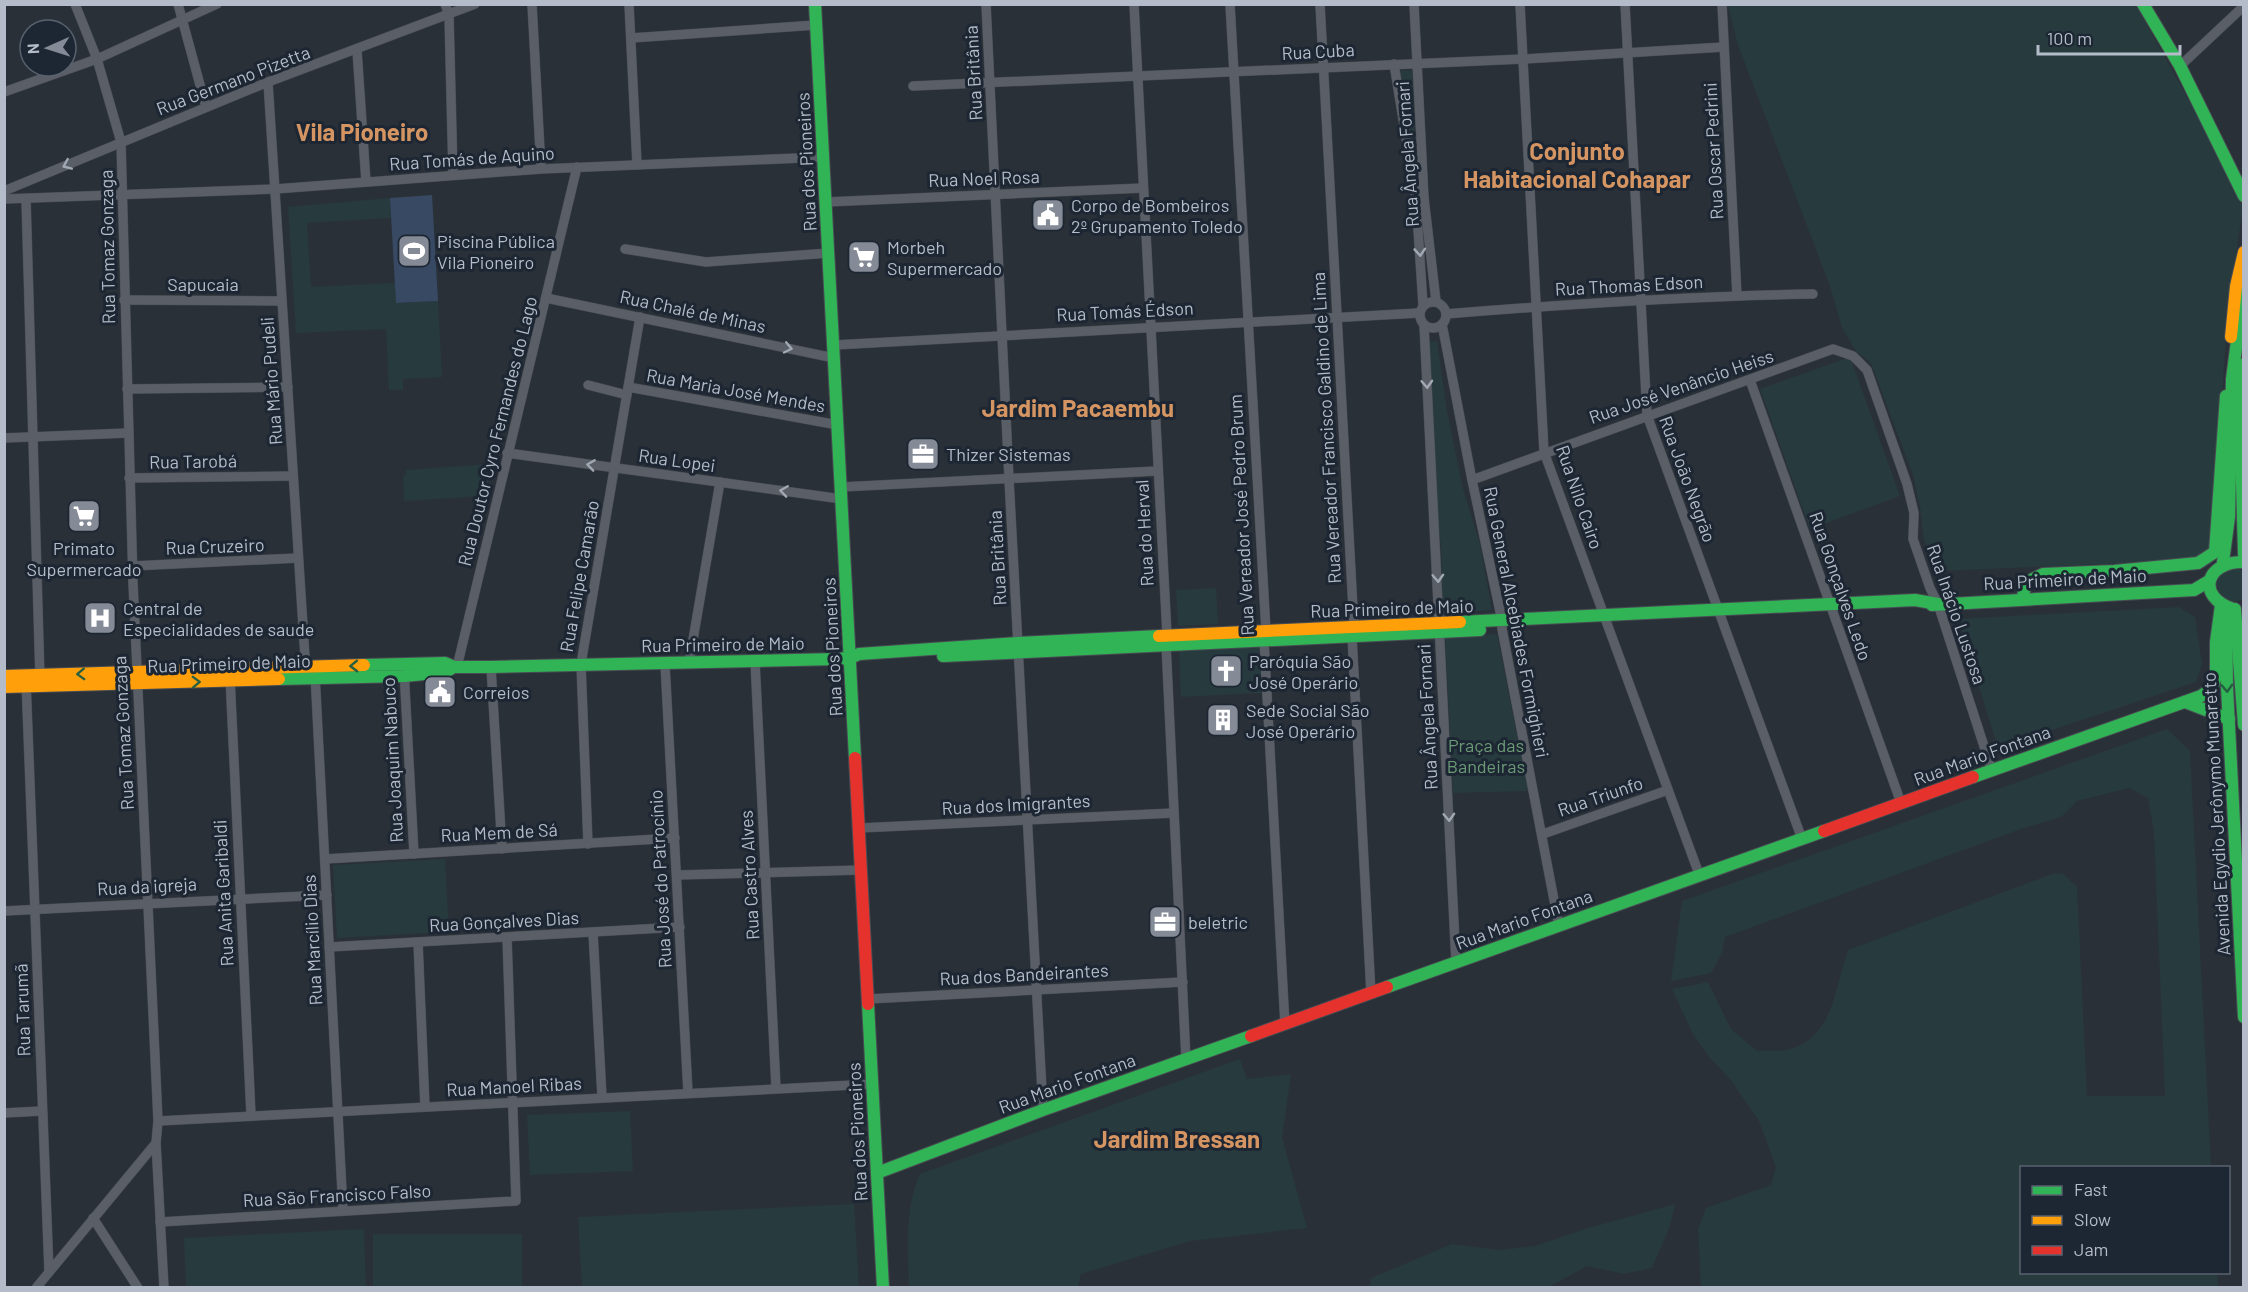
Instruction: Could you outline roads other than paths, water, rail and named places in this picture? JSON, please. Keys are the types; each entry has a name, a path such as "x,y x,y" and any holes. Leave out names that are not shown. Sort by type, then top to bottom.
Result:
{"main road":[{"name":"Rua dos Pioneiros","path":"815,4 883,1287"},
{"path":"2143,4 2180,66 2244,196"},
{"path":"2024,599 2024,590 2029,581 2043,574 2114,571 2198,563 2215,552 2236,286 2244,252"},
{"path":"2223,562 2229,517 2232,379 2243,287"},
{"path":"2244,364 2241,446 2244,554"},
{"path":"2229,607 2212,597 2209,581 2214,570 2223,562 2233,560 2244,562"},
{"name":"Rua Primeiro de Maio","path":"4,687 32,681 404,670 445,663 456,667 491,667 850,658 859,654 1606,620 1915,600 1938,603 2194,590 2209,581"},
{"path":"2194,590 2229,607"},
{"name":"Avenida Egydio Jerônymo Munaretto","path":"2229,607 2242,682 2244,725"},
{"name":"Avenida Egydio Jerônymo Munaretto","path":"2229,607 2229,719 2237,773 2244,1017"},
{"name":"Rua Mario Fontana","path":"878,1173 1043,1110 2201,696 2212,688 2216,676 2216,642 2229,607"},
{"name":"Rua Primeiro de Maio","path":"4,676 32,681"},
{"path":"2185,702 2229,719"}],"street":[{"name":"Rua Tomaz Gonzaga","path":"75,4 97,59 121,142 132,566 164,1287"},
{"path":"178,4 206,107"},
{"path":"4,92 97,59 217,4"},
{"path":"445,4 448,15 453,175"},
{"name":"Rua Germano Pizetta","path":"4,191 268,82 475,4"},
{"path":"532,4 541,169"},
{"path":"629,4 637,165"},
{"name":"Rua Britânia","path":"986,4 1043,1110"},
{"name":"Rua do Herval","path":"1134,4 1186,1060"},
{"name":"Rua Vereador José Pedro Brum","path":"1230,4 1285,1025"},
{"name":"Rua Vereador Francisco Galdino de Lima","path":"1320,4 1371,994"},
{"name":"Rua Ângela Fornari","path":"1414,4 1418,64 1421,309"},
{"name":"Rua Nilo Cairo","path":"1520,4 1544,452 1699,874"},
{"name":"Rua João Negrão","path":"1625,4 1647,415 1802,839"},
{"name":"Rua Oscar Pedrini","path":"1722,4 1737,296"},
{"path":"2180,66 2244,6"},
{"path":"631,38 816,25"},
{"name":"Rua Cuba","path":"913,86 1523,59 1724,47"},
{"path":"357,50 366,182"},
{"name":"Rua Ângela Fornari","path":"1394,64 1420,199 1436,302"},
{"name":"Rua Mário Pudeli","path":"268,82 298,558 310,672"},
{"name":"Rua Tomás de Aquino","path":"4,199 275,189 541,169 824,157"},
{"name":"Rua Doutor Cyro Fernandes do Lago","path":"456,667 577,167"},
{"name":"Rua Noel Rosa","path":"826,202 1143,188"},
{"name":"Rua Tarumã","path":"26,199 33,437 32,681 36,908 49,1272"},
{"path":"625,249 706,262 829,253"},
{"name":"Rua Thomas Edson","path":"1446,315 1536,306 1813,294"},
{"name":"Rua Chalé de Minas","path":"546,298 834,358"},
{"name":"Sapucaia","path":"124,300 282,301"},
{"path":"1431,301 1436,302 1443,306 1446,315 1442,324 1436,328 1424,325 1421,309 1431,301"},
{"name":"Rua Tomás Édson","path":"834,345 1421,309"},
{"name":"Rua Felipe Camarão","path":"588,844 581,664 640,317"},
{"name":"Rua General Alcebiades Formighieri","path":"1442,324 1543,834 1559,926"},
{"name":"Rua Ângela Fornari","path":"1424,325 1456,963"},
{"name":"Rua José Venâncio Heiss","path":"1472,480 1833,349"},
{"name":"Rua Inácio Lustosa","path":"1833,349 1853,356 1867,370 1907,484 1914,513 1913,539 1930,588 1938,603 1992,771"},
{"name":"Rua Gonçalves Ledo","path":"1750,380 1902,803"},
{"name":"Rua Maria José Mendes","path":"588,386 838,425"},
{"path":"127,389 288,387"},
{"path":"4,438 128,432"},
{"name":"Rua Lopei","path":"507,453 720,482 841,493 1009,479 1157,471"},
{"name":"Rua Tarobá","path":"129,478 293,476"},
{"path":"688,663 720,482"},
{"name":"Rua Cruzeiro","path":"132,566 298,558"},
{"name":"Rua Castro Alves","path":"755,662 776,1088"},
{"name":"Rua José do Patrocínio","path":"665,664 688,1093"},
{"path":"491,667 502,849"},
{"name":"Rua Joaquim Nabuco","path":"404,670 414,854"},
{"name":"Rua Marcílio Dias","path":"310,672 325,859 343,1211"},
{"name":"Rua Anita Garibaldi","path":"230,675 251,1115"},
{"name":"Rua Triunfo","path":"1543,834 1668,790"},
{"name":"Rua dos Imigrantes","path":"859,828 1174,813"},
{"name":"Rua Mem de Sá","path":"325,859 675,838"},
{"path":"677,876 861,870"},
{"name":"Rua da igreja","path":"4,911 148,902 327,895"},
{"name":"Rua Gonçalves Dias","path":"329,947 680,927"},
{"path":"593,932 603,1097"},
{"path":"507,937 513,1102"},
{"path":"418,942 425,1107"},
{"name":"Rua dos Bandeirantes","path":"868,999 1183,982"},
{"name":"Rua Manoel Ribas","path":"158,1121 873,1084"},
{"name":"Rua São Francisco Falso","path":"160,1222 516,1201 513,1102"},
{"path":"4,1113 42,1111"},
{"path":"36,1287 156,1143"},
{"path":"93,1218 138,1287"}],"water":[{"name":"Piscina Pública Vila Pioneiro","path":"432,195 438,301 396,303 390,198"}],"place":[{"name":"Corpo de Bombeiros 2º Grupamento Toledo","path":"1048,215"},
{"name":"Piscina Pública Vila Pioneiro","path":"414,251"},
{"name":"Morbeh Supermercado","path":"864,257"},
{"name":"Thizer Sistemas","path":"923,454"},
{"name":"Primato Supermercado","path":"84,516"},
{"name":"Central de Especialidades de saude","path":"100,618"},
{"name":"Paróquia São José Operário","path":"1226,671"},
{"name":"Correios","path":"440,692"},
{"name":"Sede Social São José Operário","path":"1223,720"},
{"name":"beletric","path":"1165,922"}],"district":[{"name":"Vila Pioneiro","path":"362,131"},
{"name":"Conjunto Habitacional Cohapar","path":"1577,164"},
{"name":"Jardim Pacaembu","path":"1078,407"},
{"name":"Jardim Bressan","path":"1177,1138"}],"park label":[{"name":"Praça das Bandeiras","path":"1486,756"}]}
